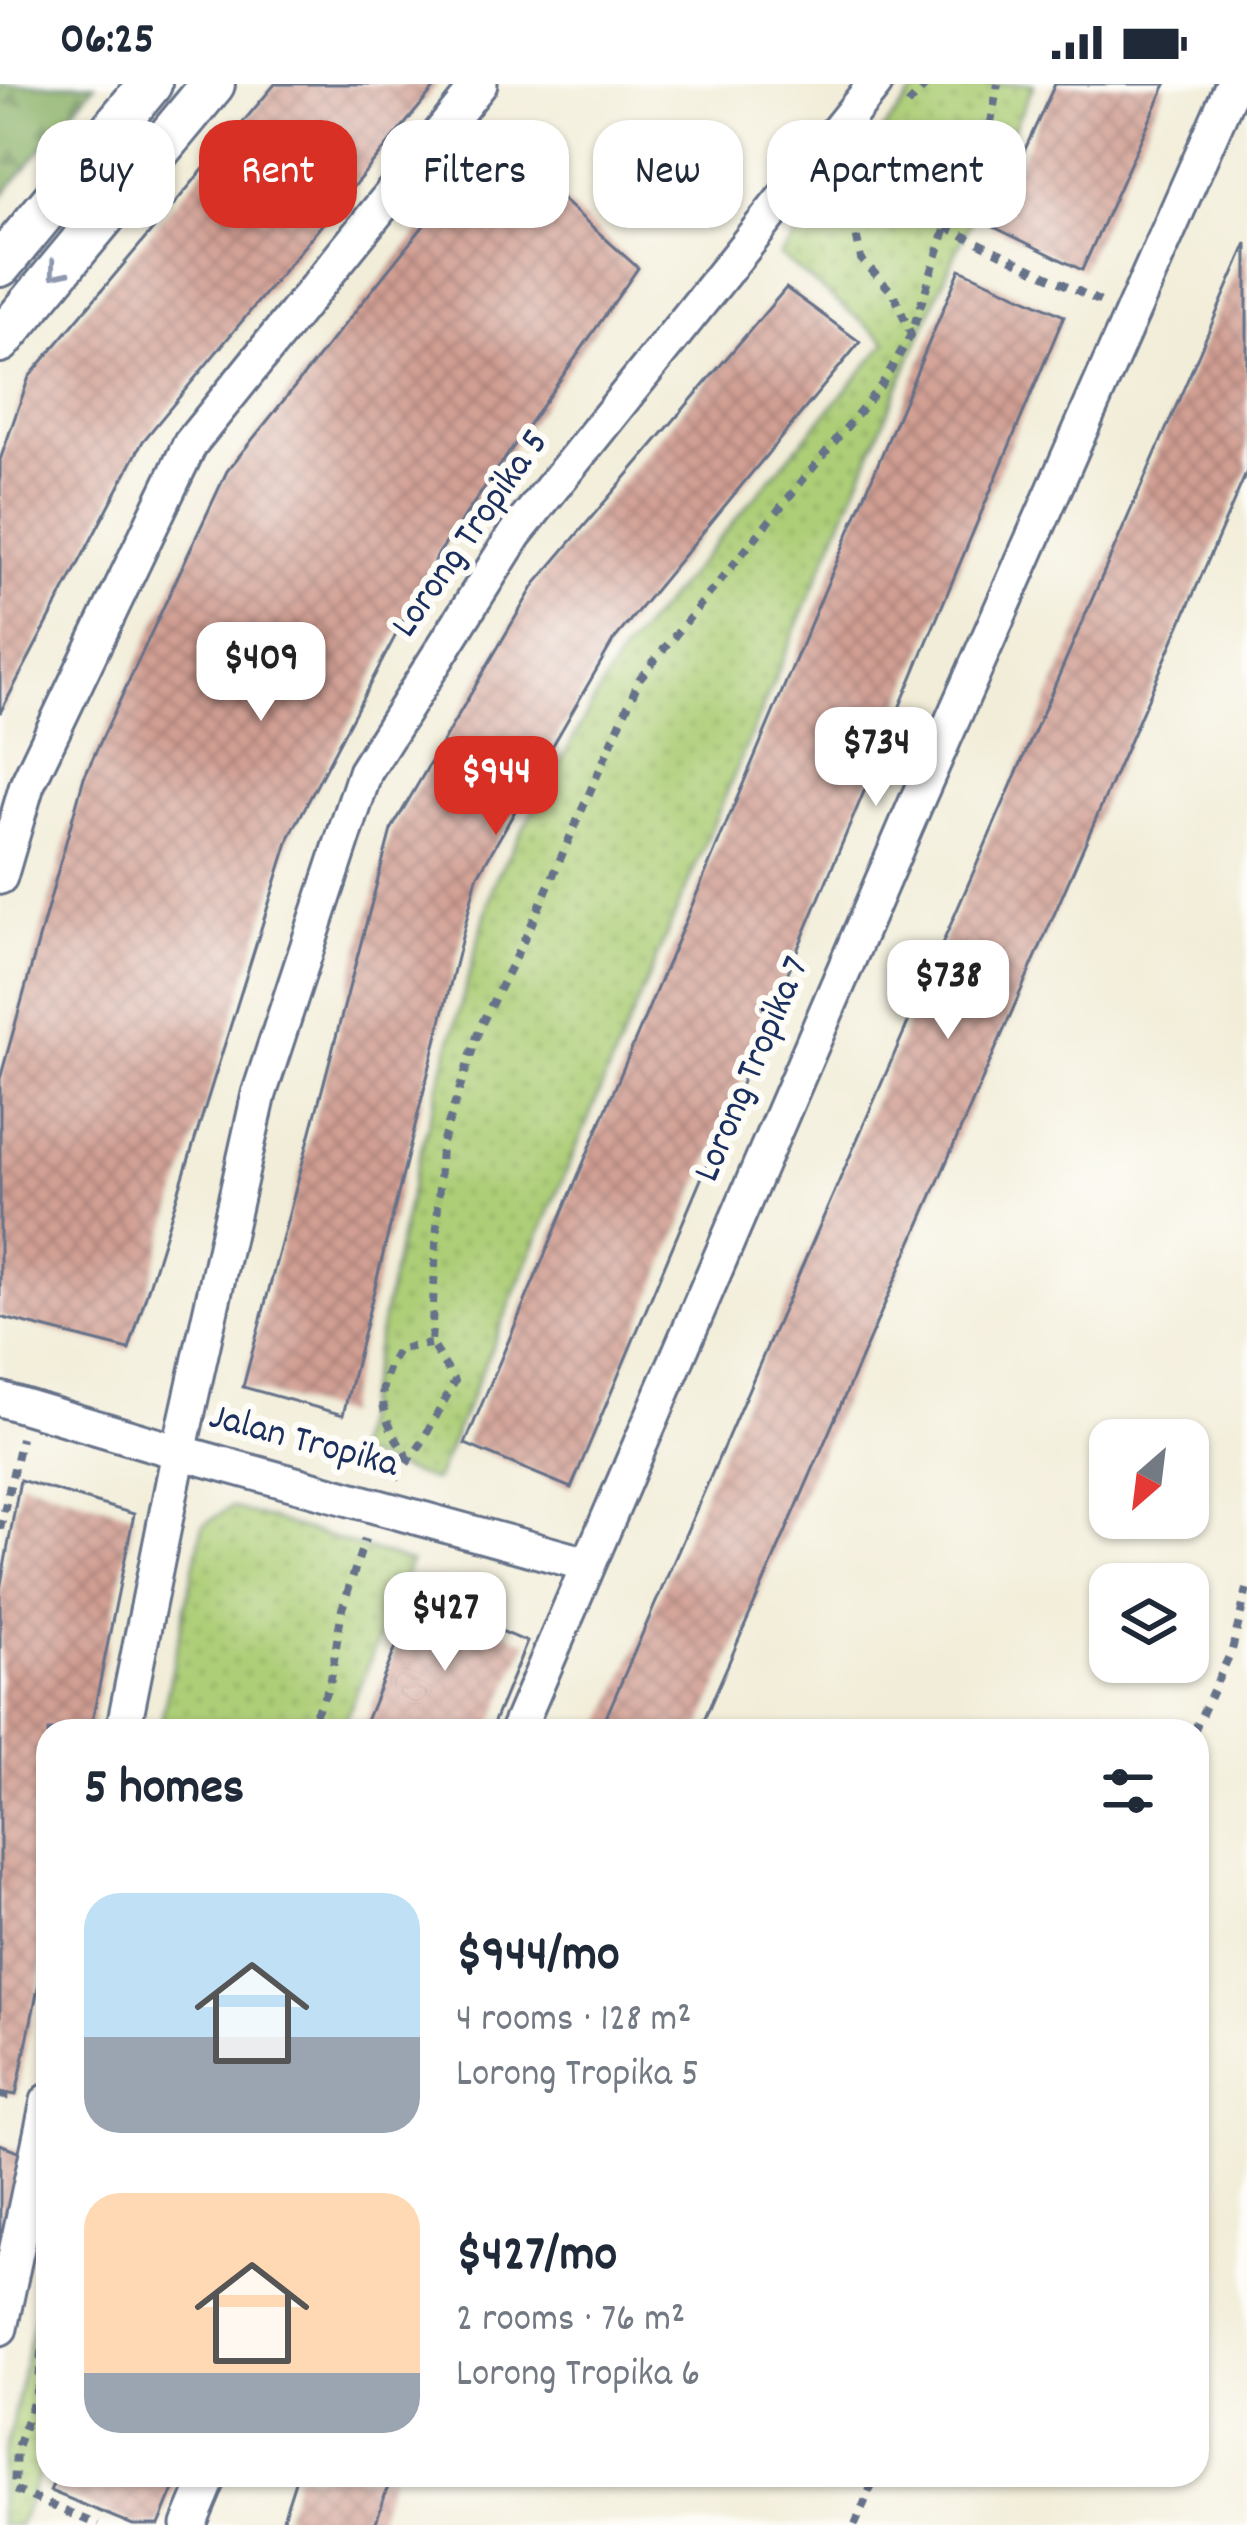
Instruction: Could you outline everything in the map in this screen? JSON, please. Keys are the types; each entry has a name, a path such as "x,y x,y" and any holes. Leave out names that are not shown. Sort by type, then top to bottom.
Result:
{"street":[{"path":"0,265 150,84"},
{"path":"0,341 213,84"},
{"path":"0,877 27,785 190,444 480,84"},
{"name":"Lorong Tropika 5","path":"125,1719 259,1094 365,772 515,534 875,84"},
{"name":"Lorong Tropika 7","path":"522,1719 1233,84"},
{"name":"Jalan Tropika","path":"14,1403 586,1564"},
{"path":"0,2328 36,2158"},
{"path":"189,2525 205,2487"}],"path":[{"path":"899,116 927,84"},
{"path":"991,120 998,84"},
{"path":"852,228 861,259 894,294 911,335"},
{"path":"313,1719 330,1684 342,1609 376,1506 410,1460 455,1381 431,1344 441,1146 480,1027 529,930 640,678 882,384 911,335 946,228"},
{"path":"948,228 1130,315"},
{"path":"410,1460 384,1420 383,1372 399,1348 431,1344"},
{"path":"0,1529 14,1403"},
{"path":"1200,1719 1232,1650 1247,1589"},
{"path":"36,2395 16,2450 14,2490 98,2525"},
{"path":"855,2525 871,2487"}],"green space":[{"path":"0,84 95,84 65,120 36,120 36,155 0,199"},
{"path":"921,84 1034,84 1017,120 891,120"},
{"path":"803,228 967,228 435,1481 353,1454 413,1180 495,879 620,655 887,342 780,256"},
{"path":"231,1507 410,1562 346,1719 162,1719 203,1525"},
{"path":"36,2308 36,2483 19,2525 0,2525 0,2478"}],"building":[{"path":"275,84 438,84 408,120 381,120 381,153 357,182 357,120 245,120"},
{"path":"1055,84 1166,84 1082,270 996,228 1026,228 1026,147"},
{"path":"199,175 199,228 319,228 143,441 0,713 0,460 29,377 154,228 175,228 175,203"},
{"path":"569,206 638,268 439,553 290,836 129,1350 0,1317 0,1079 84,777 227,471 422,228 569,228"},
{"path":"1247,243 1247,471 704,1719 605,1719"},
{"path":"960,269 1064,316 571,1488 465,1444"},
{"path":"786,288 860,342 613,641 477,877 343,1415 243,1387 391,830 535,584"},
{"path":"20,1480 134,1514 92,1719 36,1719 36,1998 16,2095 0,2092 0,1590"},
{"path":"417,1595 527,1642 495,1719 367,1719"},
{"path":"0,2144 33,2157 0,2279"},
{"path":"52,2487 175,2487 159,2525 133,2525 50,2491"},
{"path":"293,2487 388,2487 375,2525 281,2525"}]}
